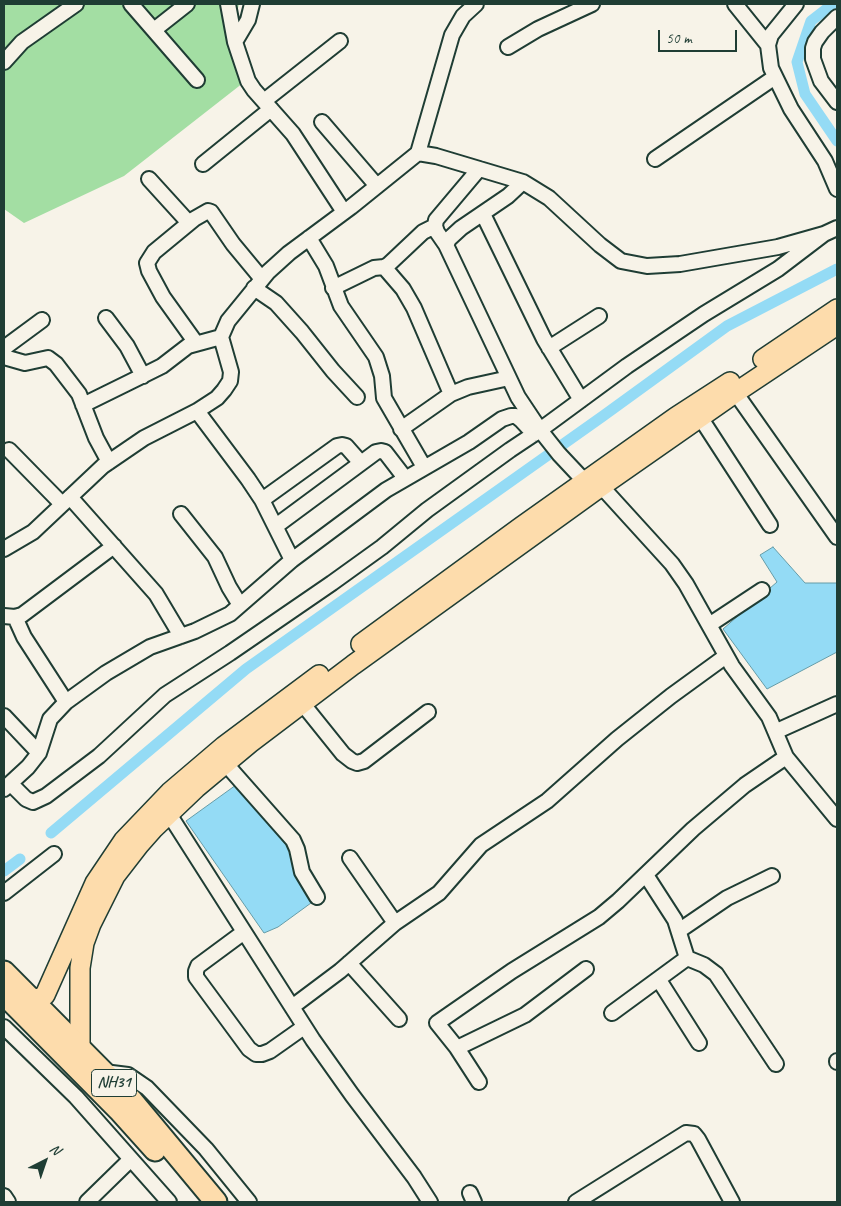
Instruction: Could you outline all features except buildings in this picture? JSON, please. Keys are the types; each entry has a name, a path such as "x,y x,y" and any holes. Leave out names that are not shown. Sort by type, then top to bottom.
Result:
{"highway":[{"name":"NH31","path":"4,972 132,1101 216,1202"},
{"name":"NH31","path":"4,994 119,1110 198,1202"}],"main road":[{"path":"30,998 40,999 45,995 95,883 112,855 170,792 243,731 521,526 594,486 700,417 732,388 837,309"},
{"path":"80,1048 80,968 84,943 91,924 115,876 154,828 225,763 302,703 594,486 676,417 732,388 837,325"}],"street":[{"path":"4,62 22,42 76,4"},
{"path":"131,4 196,80"},
{"path":"154,30 187,4"},
{"path":"228,4 235,42 248,81 293,134 344,212"},
{"path":"235,42 248,20 252,4"},
{"path":"508,47 538,29 592,4"},
{"path":"735,4 768,45"},
{"path":"4,549 33,532 108,462 144,438 197,411 217,398 224,390 230,381 231,372 221,337 228,321 258,284 289,252 344,212 418,153 452,35 471,5"},
{"path":"794,5 771,35 768,45 771,68 794,116 828,166 837,189"},
{"path":"837,17 822,32 813,48 813,58 821,81 837,102"},
{"path":"203,164 340,41"},
{"path":"655,159 776,77"},
{"path":"322,122 377,186"},
{"path":"418,153 436,156 523,182 549,198 600,245 621,261 647,266 680,264 726,257 778,247 831,231"},
{"path":"333,288 374,268 384,267 392,262 423,232 435,226 440,214 479,169"},
{"path":"149,179 189,223"},
{"path":"446,245 449,239 461,228 483,214 523,182"},
{"path":"196,343 163,297 149,271 147,263 154,252 189,223 208,211 211,212 233,244 258,284 357,397"},
{"path":"483,214 550,348 581,400"},
{"path":"435,226 446,245 518,397 540,433 559,454 672,564 686,584 726,656 769,717 786,756 837,819"},
{"path":"540,433 521,420 511,416 502,419 469,442 386,490 292,560 240,606 218,621 150,647 106,673 66,702 50,719 39,753 28,767 7,787 33,802 46,796 99,756 165,695 230,654 324,589 382,547 427,510 540,433 581,400 654,347 778,269 831,231"},
{"path":"308,238 326,266 333,288 348,318 376,356 382,376 384,398 424,467"},
{"path":"384,267 403,289 414,308 451,394"},
{"path":"550,348 599,316"},
{"path":"106,318 127,346 143,376"},
{"path":"4,348 42,320"},
{"path":"83,405 162,366 188,346 221,337"},
{"path":"4,357 25,363 43,358 51,360 72,384 108,462"},
{"path":"401,429 451,394 468,387 509,378"},
{"path":"732,388 835,530"},
{"path":"197,411 262,500 292,560"},
{"path":"700,417 770,525"},
{"path":"262,500 337,446 346,446 361,463"},
{"path":"10,450 114,546 156,594 181,636"},
{"path":"276,526 376,452 385,452 405,478"},
{"path":"180,514 215,557 229,588 240,606"},
{"path":"66,702 10,617 22,615 114,546"},
{"path":"709,625 762,590"},
{"path":"292,1007 318,989 395,922 438,893 481,845 547,801 617,739 670,696 726,656"},
{"path":"302,703 343,754 358,764 428,712"},
{"path":"776,731 837,704"},
{"path":"4,716 39,753"},
{"path":"479,1082 457,1048 437,1023 512,972 599,917 744,785 786,756"},
{"path":"225,763 292,840 297,849 302,872 317,897"},
{"path":"169,814 304,1027 352,1096 414,1177 430,1202"},
{"path":"4,893 54,854"},
{"path":"350,858 395,922"},
{"path":"646,874 680,930 687,958"},
{"path":"680,930 727,898 772,876"},
{"path":"244,932 198,966 196,977 249,1049 256,1054 270,1051 304,1027"},
{"path":"612,1013 687,958"},
{"path":"687,958 704,965 716,974 776,1064"},
{"path":"349,963 398,1020"},
{"path":"457,1048 525,1014 586,969"},
{"path":"659,980 699,1043"},
{"path":"4,1027 76,1097 169,1202"},
{"path":"104,1072 128,1075 147,1088 206,1149 249,1202"},
{"path":"576,1202 686,1132 694,1134 698,1139 732,1202"},
{"path":"87,1202 131,1159"},
{"path":"4,1196 8,1202"}],"green space":[{"path":"4,4 239,4 229,45 243,83 124,176 24,223 4,209"}],"water":[{"path":"773,547 805,583 837,583 837,652 767,689 723,629 777,582 760,555"},
{"path":"236,785 292,852 311,903 278,927 264,933 186,821"}],"waterway":[{"path":"833,4 811,21 797,62 805,94 837,141"},
{"path":"51,833 246,669 727,326 837,269"},
{"path":"4,871 20,859"}]}
